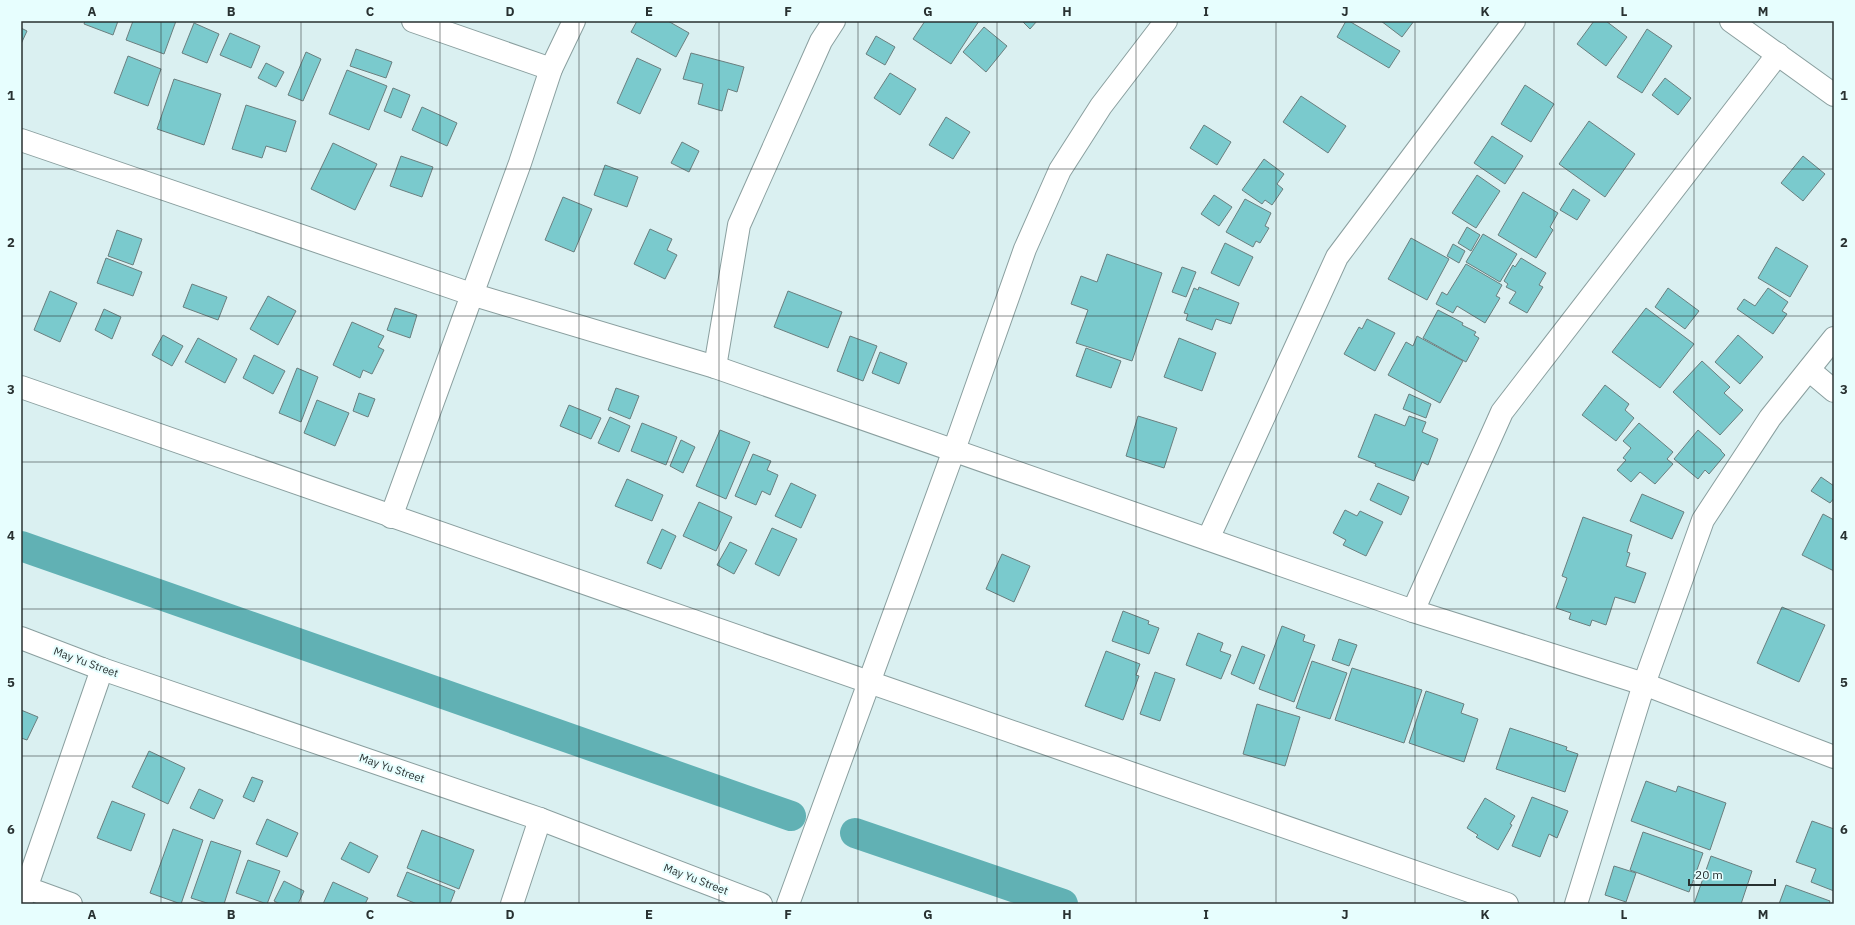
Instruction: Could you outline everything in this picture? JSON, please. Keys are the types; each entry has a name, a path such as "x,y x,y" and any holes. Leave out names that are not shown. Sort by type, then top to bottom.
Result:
{"street":[{"path":"413,21 551,70"},
{"path":"391,517 520,163 551,70 574,21"},
{"path":"715,367 739,225 821,40 834,21"},
{"path":"788,904 954,450 1025,249 1060,170 1101,106 1166,21"},
{"path":"1208,539 1337,257 1514,21"},
{"path":"1731,21 1834,95"},
{"path":"1413,611 1502,412 1778,54"},
{"path":"21,140 471,294 715,367 1413,611 1644,684 1834,757"},
{"path":"1576,904 1644,684 1703,520 1770,418 1834,338"},
{"path":"1809,370 1834,391"},
{"path":"21,387 391,517 869,681 1507,904"},
{"name":"May Yu Street","path":"21,638 102,669 540,819 761,904"},
{"path":"71,904 24,895 102,669"},
{"path":"512,904 540,819"}],"building":[{"path":"85,21 118,21 113,35 84,24"},
{"path":"133,21 176,21 164,54 126,40"},
{"path":"637,21 668,21 689,33 676,57 631,32"},
{"path":"925,21 979,21 951,64 913,39"},
{"path":"1022,21 1037,21 1030,29"},
{"path":"1346,21 1349,21 1400,51 1389,68 1337,37"},
{"path":"1381,21 1414,21 1402,37"},
{"path":"1594,21 1606,21 1627,37 1606,66 1577,44"},
{"path":"194,23 219,34 207,63 182,53"},
{"path":"984,27 1007,46 986,72 963,52"},
{"path":"21,28 27,31 21,44"},
{"path":"1647,29 1672,46 1642,93 1617,77"},
{"path":"230,33 260,46 251,68 220,55"},
{"path":"876,36 895,47 885,65 866,54"},
{"path":"356,49 392,62 386,78 350,66"},
{"path":"306,52 321,59 303,101 288,95"},
{"path":"691,53 744,67 737,92 728,89 722,111 698,104 703,84 683,79"},
{"path":"128,56 161,69 148,106 114,93"},
{"path":"637,58 661,69 640,114 617,103"},
{"path":"266,63 284,72 276,87 258,78"},
{"path":"347,70 387,86 369,130 329,114"},
{"path":"890,73 916,89 900,115 874,98"},
{"path":"1665,78 1691,98 1678,115 1652,95"},
{"path":"174,79 221,94 204,145 157,129"},
{"path":"1525,85 1554,104 1531,142 1501,124"},
{"path":"393,88 410,95 401,118 384,111"},
{"path":"1301,96 1346,126 1328,153 1283,122"},
{"path":"246,105 296,121 286,152 266,146 262,158 232,149"},
{"path":"422,107 457,123 447,146 412,130"},
{"path":"946,117 970,132 953,159 929,145"},
{"path":"1589,121 1635,154 1605,197 1559,164"},
{"path":"1204,125 1231,142 1217,165 1190,148"},
{"path":"1492,136 1523,156 1505,184 1474,163"},
{"path":"682,142 699,151 689,172 671,163"},
{"path":"333,143 377,164 355,210 311,189"},
{"path":"401,156 433,167 422,197 390,186"},
{"path":"1803,156 1825,174 1803,201 1781,183"},
{"path":"1264,159 1284,174 1277,184 1283,189 1272,205 1265,200 1262,204 1242,190"},
{"path":"605,165 638,177 627,207 594,195"},
{"path":"1477,175 1500,191 1476,228 1452,213"},
{"path":"1573,189 1590,200 1577,220 1560,210"},
{"path":"1523,192 1558,213 1550,227 1553,230 1536,258 1498,235"},
{"path":"1214,195 1232,207 1219,226 1201,214"},
{"path":"563,197 592,209 574,252 545,240"},
{"path":"1245,199 1271,213 1265,226 1269,228 1260,243 1256,241 1253,247 1226,232"},
{"path":"1467,227 1480,235 1471,251 1458,243"},
{"path":"650,229 672,239 667,250 677,255 665,279 634,264"},
{"path":"117,230 142,239 133,265 108,256"},
{"path":"1483,234 1517,254 1500,282 1466,262"},
{"path":"1411,238 1449,259 1427,300 1388,279"},
{"path":"1225,243 1253,257 1239,286 1211,273"},
{"path":"1453,244 1465,251 1459,263 1447,256"},
{"path":"1776,247 1808,266 1790,297 1758,278"},
{"path":"1107,254 1162,273 1132,361 1076,343 1088,310 1071,304 1081,276 1097,282"},
{"path":"106,258 142,272 133,296 97,283"},
{"path":"1521,258 1546,273 1539,285 1543,287 1527,313 1509,303 1516,292 1506,287 1508,284 1504,281 1513,265 1515,267"},
{"path":"1466,264 1502,285 1496,296 1500,298 1485,323 1457,306 1453,313 1436,304 1442,292 1447,295"},
{"path":"1182,267 1196,272 1186,297 1172,292"},
{"path":"192,284 227,297 218,320 183,307"},
{"path":"1199,287 1239,303 1231,324 1216,319 1212,330 1186,320 1188,314 1184,313 1194,288 1198,290"},
{"path":"1668,288 1699,311 1685,329 1655,307"},
{"path":"1768,288 1788,302 1782,311 1787,314 1773,334 1737,309 1744,299 1755,306"},
{"path":"50,291 77,303 60,342 34,330"},
{"path":"788,291 842,312 828,348 774,327"},
{"path":"268,296 296,311 278,345 250,329"},
{"path":"395,308 417,315 410,338 387,330"},
{"path":"1646,308 1694,344 1660,388 1612,352"},
{"path":"104,309 121,317 112,339 95,330"},
{"path":"1438,310 1463,323 1462,325 1476,332 1474,335 1479,338 1466,362 1423,338"},
{"path":"1367,319 1395,333 1375,371 1344,354 1359,327 1362,329"},
{"path":"352,322 384,336 378,347 384,350 372,374 363,370 360,378 333,365"},
{"path":"163,335 183,346 172,366 152,355"},
{"path":"1738,335 1763,357 1740,384 1715,362"},
{"path":"850,336 877,346 863,381 837,371"},
{"path":"1417,336 1463,361 1440,403 1388,375 1406,342 1413,346"},
{"path":"198,338 237,359 225,383 185,362"},
{"path":"1179,338 1216,353 1202,391 1164,377"},
{"path":"1086,348 1121,361 1111,388 1076,376"},
{"path":"880,352 907,363 899,384 872,373"},
{"path":"254,355 285,371 273,394 243,378"},
{"path":"1702,361 1730,387 1724,393 1743,410 1720,435 1673,392"},
{"path":"297,368 318,377 301,422 279,413"},
{"path":"1605,385 1629,404 1625,410 1634,418 1616,441 1582,415"},
{"path":"616,388 639,396 630,419 608,410"},
{"path":"359,393 375,399 368,417 353,411"},
{"path":"1409,394 1431,404 1426,418 1403,409"},
{"path":"317,400 349,413 335,446 304,433"},
{"path":"569,405 601,418 591,439 560,426"},
{"path":"1375,414 1405,426 1409,416 1426,422 1422,432 1438,439 1428,465 1422,462 1414,481 1375,466 1376,464 1358,457"},
{"path":"1138,416 1177,428 1164,468 1126,456"},
{"path":"610,417 630,426 619,452 598,443"},
{"path":"642,423 677,437 666,465 631,451"},
{"path":"1639,423 1673,452 1667,459 1673,464 1655,484 1640,472 1631,482 1617,470 1626,460 1623,458 1631,448 1623,441"},
{"path":"720,430 750,442 726,499 696,486"},
{"path":"1698,430 1725,455 1709,474 1705,470 1698,479 1674,459"},
{"path":"681,440 695,447 683,473 670,466"},
{"path":"753,454 771,461 767,470 778,475 770,495 762,491 756,505 735,496"},
{"path":"1821,477 1834,486 1834,498 1830,503 1811,491"},
{"path":"627,479 663,495 652,521 615,506"},
{"path":"791,483 816,495 801,528 775,516"},
{"path":"1378,483 1409,497 1401,515 1370,500"},
{"path":"1642,494 1684,512 1672,539 1630,521"},
{"path":"699,502 732,517 716,551 683,536"},
{"path":"1345,510 1357,516 1360,511 1383,522 1366,556 1343,545 1346,540 1333,533"},
{"path":"1823,514 1834,520 1834,571 1802,555"},
{"path":"1583,517 1632,535 1627,552 1630,553 1626,566 1646,573 1635,603 1615,597 1606,625 1592,620 1590,626 1569,619 1571,613 1556,608 1567,578 1562,576"},
{"path":"772,528 797,539 779,576 755,564"},
{"path":"662,529 676,536 661,569 647,563"},
{"path":"730,542 747,550 734,574 717,565"},
{"path":"1002,554 1030,566 1014,602 986,589"},
{"path":"1782,607 1825,625 1799,682 1757,663"},
{"path":"1123,611 1149,621 1148,624 1159,628 1149,654 1112,641"},
{"path":"1282,626 1305,635 1303,641 1315,645 1294,702 1259,689"},
{"path":"1198,633 1223,643 1220,651 1231,655 1221,679 1186,665"},
{"path":"1339,639 1357,645 1349,666 1332,660"},
{"path":"1242,646 1265,655 1254,684 1231,674"},
{"path":"1106,651 1140,664 1136,675 1139,676 1123,720 1085,706"},
{"path":"1312,661 1347,673 1330,719 1296,708"},
{"path":"1352,668 1422,690 1404,743 1335,720"},
{"path":"1155,672 1175,679 1160,721 1140,714"},
{"path":"1426,691 1464,704 1461,713 1478,719 1464,762 1409,743"},
{"path":"1257,704 1300,717 1285,766 1243,754"},
{"path":"21,710 38,717 27,740 21,738"},
{"path":"1510,728 1567,747 1566,750 1578,754 1565,792 1496,769"},
{"path":"149,751 185,768 168,804 132,787"},
{"path":"252,777 263,781 254,802 243,797"},
{"path":"1646,781 1676,792 1678,786 1726,803 1710,850 1631,821"},
{"path":"199,789 223,800 214,819 190,808"},
{"path":"1532,797 1568,811 1557,838 1549,834 1540,857 1512,846"},
{"path":"1485,798 1515,816 1510,824 1512,825 1498,850 1476,837 1478,835 1467,828"},
{"path":"112,801 145,814 131,851 97,838"},
{"path":"267,819 298,833 287,857 256,844"},
{"path":"1812,821 1834,829 1834,891 1811,882 1816,869 1796,862"},
{"path":"173,829 203,840 181,904 150,893"},
{"path":"422,830 474,850 459,889 407,868"},
{"path":"1643,832 1703,853 1689,892 1630,870"},
{"path":"211,841 241,851 224,904 210,904 191,898"},
{"path":"350,842 378,856 369,873 341,859"},
{"path":"1711,856 1752,871 1741,904 1694,904"},
{"path":"248,860 280,871 267,904 236,893"},
{"path":"1614,866 1636,873 1626,902 1605,895"},
{"path":"407,872 455,891 450,904 417,904 397,896"},
{"path":"284,881 304,891 298,904 280,904 274,901"},
{"path":"333,882 368,898 365,904 323,904"},
{"path":"1786,885 1830,901 1829,904 1779,904"}],"waterway":[{"path":"21,546 791,816"},
{"path":"855,833 1063,904"}]}
